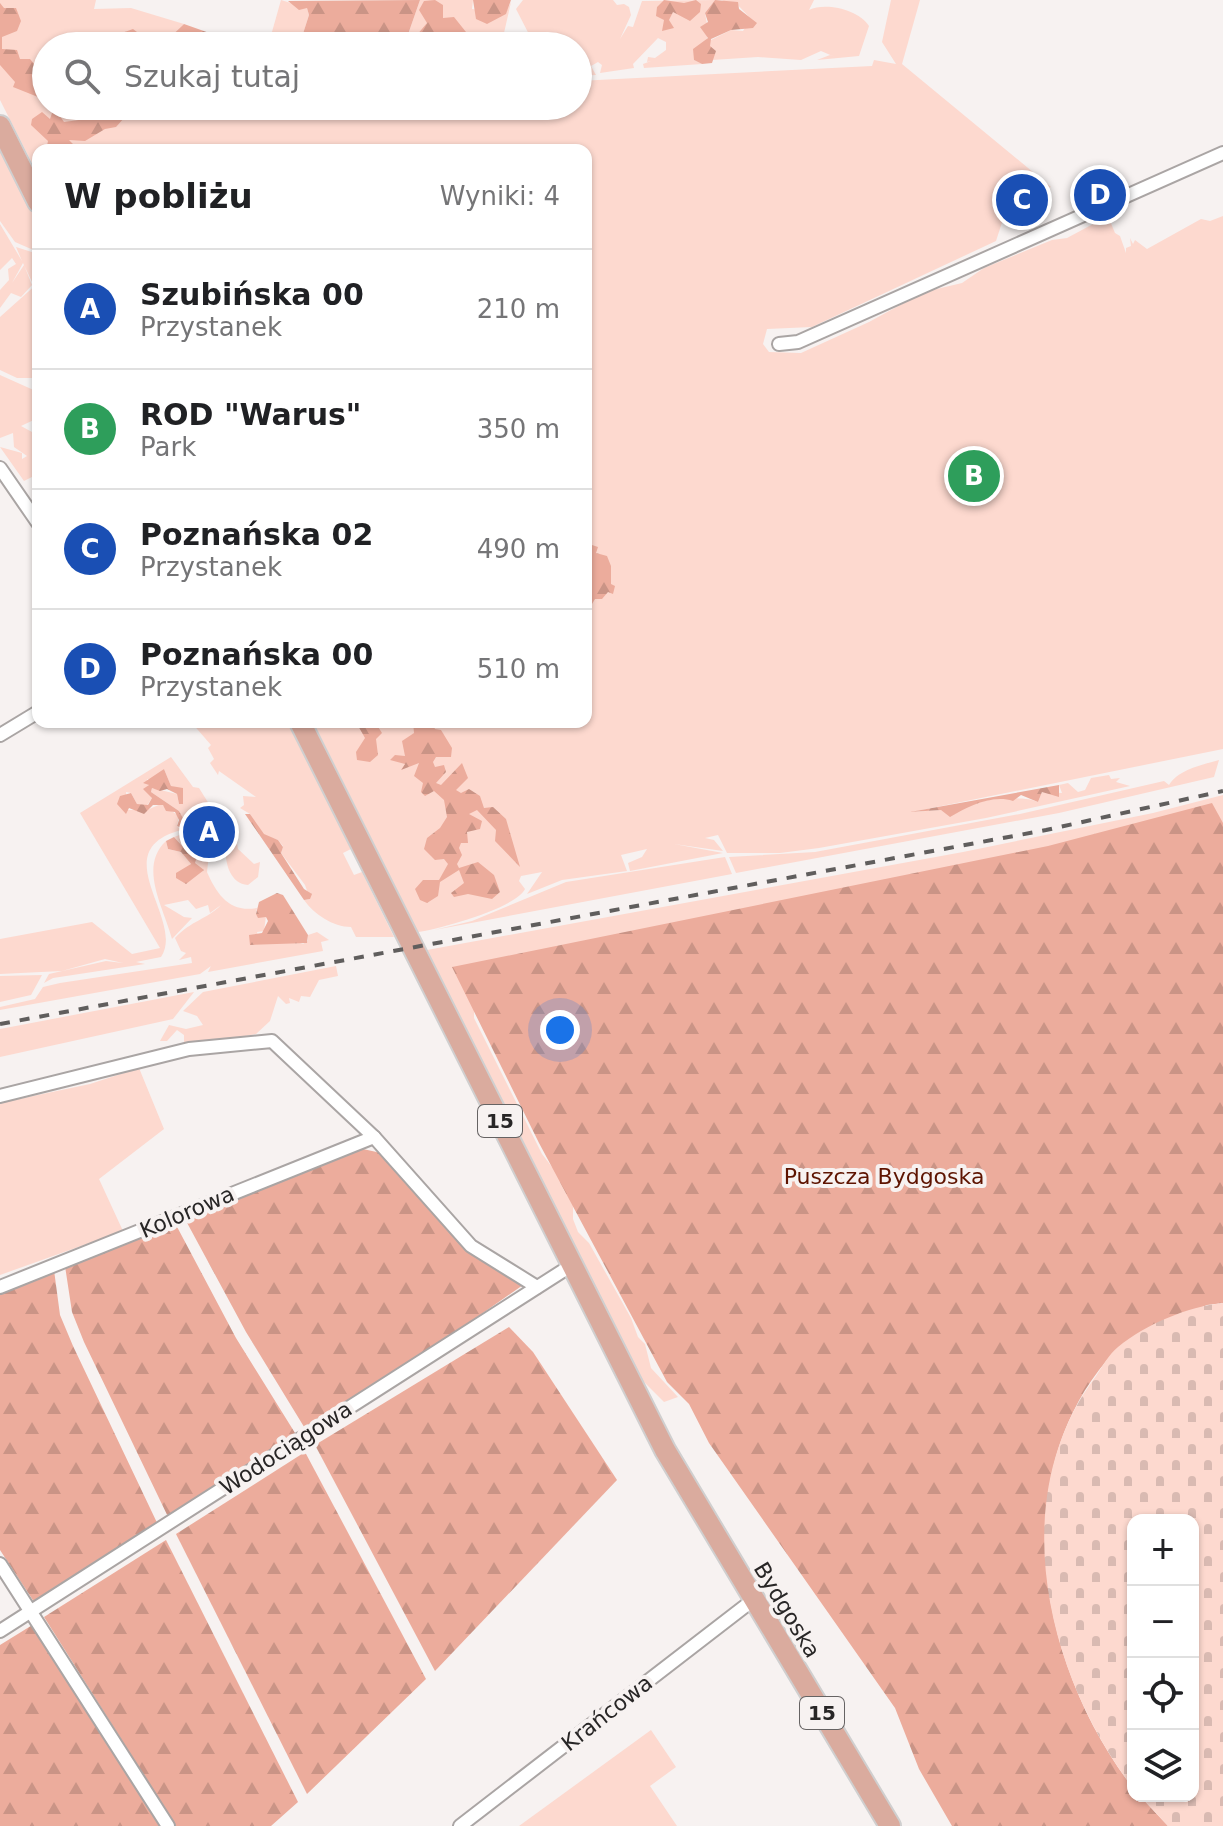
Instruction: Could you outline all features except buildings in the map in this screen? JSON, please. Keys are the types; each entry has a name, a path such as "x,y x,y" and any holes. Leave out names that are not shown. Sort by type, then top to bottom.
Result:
{"main road":[{"path":"0,126 32,190"},
{"name":"15","path":"303,728 572,1265"},
{"name":"Bydgoska","path":"572,1265 647,1416 753,1600 890,1826"}],"street":[{"path":"779,344 798,342 1223,153"},
{"path":"0,468 32,514"},
{"path":"0,735 32,716"},
{"path":"0,1096 189,1049 272,1041 374,1137 471,1246 537,1287"},
{"name":"Kolorowa","path":"0,1287 374,1137"},
{"name":"Wodociągowa","path":"0,1631 572,1265"},
{"path":"0,1564 168,1826"},
{"name":"Krańcowa","path":"460,1826 753,1600"}],"green space":[{"path":"0,0 96,0 94,9 131,8 184,24 176,32 32,32 32,120 592,120 592,80 872,66 874,60 896,64 882,42 891,0 920,0 902,64 1051,187 1008,204 996,241 812,327 767,329 763,344 769,352 801,353 869,322 924,292 962,283 984,268 1052,240 1067,238 1108,216 1126,253 1126,248 1131,246 1130,238 1133,244 1135,240 1147,249 1201,219 1210,221 1223,216 1223,749 912,812 941,810 955,814 970,805 1007,798 1038,802 1042,792 1062,793 1059,785 1068,783 1078,792 1085,790 1091,778 1109,775 1111,779 1120,778 1116,782 1130,786 986,818 780,853 727,853 718,835 705,838 714,840 723,851 674,844 723,853 630,871 628,863 642,857 647,849 621,855 627,871 562,880 527,894 542,872 521,876 519,881 525,889 508,903 459,922 418,932 316,728 592,728 592,144 32,144 32,163 0,100"},
{"path":"281,0 307,8 309,15 304,32 272,32"},
{"path":"420,0 473,0 472,9 505,14 511,2 504,32 446,32 427,23 422,32 409,32"},
{"path":"420,0 409,32 304,32 309,15 307,8 299,10 288,1"},
{"path":"435,0 443,5 443,18 454,17 466,32 419,32 427,23 419,10 424,1"},
{"path":"473,0 511,0 506,14 487,24 476,19"},
{"path":"523,0 613,0 617,5 629,7 631,15 620,39 628,26 633,27 642,1 715,0 705,13 709,35 694,60 702,64 644,68 643,64 651,61 647,62 648,57 655,58 666,50 666,42 658,38 633,64 634,68 600,73 602,65 598,62 592,65 592,32 528,32 516,9"},
{"path":"664,0 684,3 696,0 701,4 700,12 690,21 673,12 669,20 674,28 662,31 664,20 656,16 657,7"},
{"path":"715,0 738,2 739,9 757,23 753,28 731,30 711,39 710,46 716,51 712,63 702,64 694,60 693,49 708,38 700,27 708,22 705,13"},
{"path":"722,0 814,0 809,10 824,7 842,9 858,16 869,26 859,56 817,60 830,55 835,57 821,51 801,60 758,57 712,60 709,41 731,30 743,31 751,19 735,2 729,4"},
{"path":"0,3 4,8 16,8 21,21 17,31 2,37 2,49 17,50 20,59 32,61 32,95 13,87 15,82 0,65"},
{"path":"184,24 207,32 176,32"},
{"path":"32,119 64,122 122,120 116,127 105,129 85,141 69,140 73,144 47,144 48,141 31,125"},
{"path":"0,145 32,209 32,249 15,242 0,221"},
{"path":"0,224 22,261 16,247 32,252 32,282 24,266 32,285 21,297 11,293 0,308 0,290 9,280 8,269 16,264 12,258 0,270"},
{"path":"32,288 32,378 17,378 0,370 0,317"},
{"path":"0,375 32,389 32,421 21,426 32,432 32,477 24,481 0,447 22,453 22,459 27,456 14,447 13,433 0,438"},
{"path":"592,545 598,547 596,553 607,556 611,566 611,584 615,586 613,594 608,592 602,599 595,599 592,604"},
{"path":"196,728 292,728 351,849 343,853 354,875 362,872 394,937 356,937 351,927 331,922 308,905 304,900 310,899 305,885 281,853 283,846 278,840 264,835 250,814 240,808 244,805 243,796 256,797 219,771 218,775 210,763 214,759 208,748 211,745"},
{"path":"359,728 379,728 382,733 376,739 378,755 370,762 357,760 356,752 365,738"},
{"path":"414,728 441,730 452,748 451,757 436,757 433,762 435,767 444,765 446,772 436,783 441,785 462,763 468,778 456,790 461,793 469,789 480,796 484,808 493,807 506,819 520,867 495,841 496,830 477,810 469,814 482,821 480,829 467,832 468,843 461,843 459,848 462,855 457,864 459,868 478,862 494,875 500,892 492,899 468,894 454,897 451,893 464,883 459,870 440,882 438,896 427,903 420,900 415,889 423,880 439,880 448,864 444,859 435,860 424,849 427,838 440,828 447,817 444,800 434,791 425,796 421,792 423,783 414,776 419,763 401,770 405,764 390,760 395,755 405,756 402,741 414,733"},
{"path":"171,757 193,787 199,788 214,812 201,816 188,827 179,811 151,792 152,788 177,794 179,804 179,789 171,786 164,769 152,780 147,779 152,798 146,807 137,804 131,793 126,792 127,810 147,810 161,804 179,816 177,826 181,830 159,840 148,854 147,870 151,888 164,924 166,942 161,957 136,962 145,964 53,978 44,983 49,974 106,961 123,963 105,959 62,971 0,974 0,939 92,922 132,954 160,948 80,813"},
{"path":"1219,760 1214,777 1059,813 736,873 729,857 815,852 1020,814 1164,781 1169,785 1184,772"},
{"path":"164,769 171,786 183,788 183,804 179,804 177,794 167,789 160,791 152,788 151,792 179,811 188,827 184,829 177,826 179,820 175,812 166,811 163,805 153,805 144,814 129,808 126,814 117,804 120,796 131,793 137,804 148,805 152,798 143,789 149,785 143,783"},
{"path":"1059,785 1059,797 1042,792 1038,802 1021,795 1013,801 997,799 980,803 950,817 941,810 910,812"},
{"path":"1223,795 1223,863 474,1000 474,1018 542,1154 552,1167 561,1169 573,1197 573,1219 578,1232 589,1243 631,1318 638,1337 645,1344 651,1368 678,1397 664,1402 642,1380 427,950 963,852 1153,813"},
{"name":"Puszcza Bydgoska","path":"1212,803 1223,823 1223,1303 1207,1305 1173,1320 1132,1339 1115,1351 1079,1400 1057,1454 1046,1511 1046,1570 1056,1628 1075,1685 1101,1739 1127,1779 1127,1802 1146,1802 1168,1826 952,1826 919,1769 895,1708 709,1443 689,1404 667,1382 539,1143 452,967 1048,846"},
{"path":"245,814 250,814 264,834 278,840 283,847 281,853 304,889 312,894 310,899 304,900"},
{"path":"213,819 207,872 220,895 232,905 257,908 256,914 266,916 264,931 257,932 260,944 294,941 303,944 308,941 308,935 317,932 329,940 321,942 323,951 208,972 211,966 200,974 0,1010 0,1007 35,999 43,987 192,963 191,957 179,960 186,953 181,951 175,938 187,927 210,914 221,905 210,913 208,905 196,909 188,900 164,905 184,917 192,918 172,939 156,888 154,863 166,841 168,849 181,852 191,864 176,878 195,863 195,860 174,837 193,830 198,834 200,830 197,826"},
{"path":"235,832 238,849 254,864 260,862 258,877 248,885 235,880 228,868 226,840"},
{"path":"174,837 184,848 193,848 197,856 195,863 204,870 186,884 176,878 176,873 191,864 181,852 168,849 166,841"},
{"path":"725,857 732,874 434,930 472,921 566,882"},
{"path":"277,893 283,895 308,935 307,943 250,945 249,935 262,933 268,921 266,917 258,918 256,914 259,902"},
{"path":"336,966 338,976 319,980 310,997 301,996 299,1002 289,998 290,1003 286,1004 278,996 270,1021 256,1034 166,1051 184,1042 184,1035 177,1030 167,1041 160,1041 169,1025 186,1029 203,1025 197,1016 183,1011 203,992"},
{"path":"42,975 31,995 0,1002 0,976"},
{"path":"194,992 173,1019 0,1057 0,1029"},
{"path":"139,1068 164,1129 99,1179 123,1231 0,1275 0,1103 90,1084"},
{"path":"363,1149 381,1153 472,1255 523,1279 523,1285 309,1435 246,1332 185,1219 332,1157"},
{"path":"175,1223 236,1338 300,1441 171,1523 84,1342 72,1312 65,1266"},
{"path":"54,1270 60,1315 160,1529 38,1608 0,1550 0,1288"},
{"path":"1223,1303 1223,1826 1168,1826 1146,1802 1199,1802 1199,1514 1127,1514 1127,1779 1103,1743 1078,1693 1059,1640 1047,1585 1044,1530 1051,1476 1068,1424 1096,1376 1115,1350 1129,1339 1154,1324 1195,1308"},
{"path":"509,1327 533,1352 617,1480 435,1671 315,1445"},
{"path":"305,1452 426,1679 307,1794 176,1534"},
{"path":"166,1540 298,1802 271,1826 176,1826 44,1617"},
{"path":"34,1624 162,1826 0,1826 0,1645"},
{"path":"651,1730 676,1767 650,1786 677,1826 519,1826"}],"railway":[{"path":"0,1024 1046,830 1223,791"}],"place":[{"name":"Poznańska 00","path":"1100,195"},
{"name":"Poznańska 02","path":"1022,200"},
{"name":"ROD \"Warus\"","path":"974,476"},
{"name":"Szubińska 00","path":"209,832"}]}
